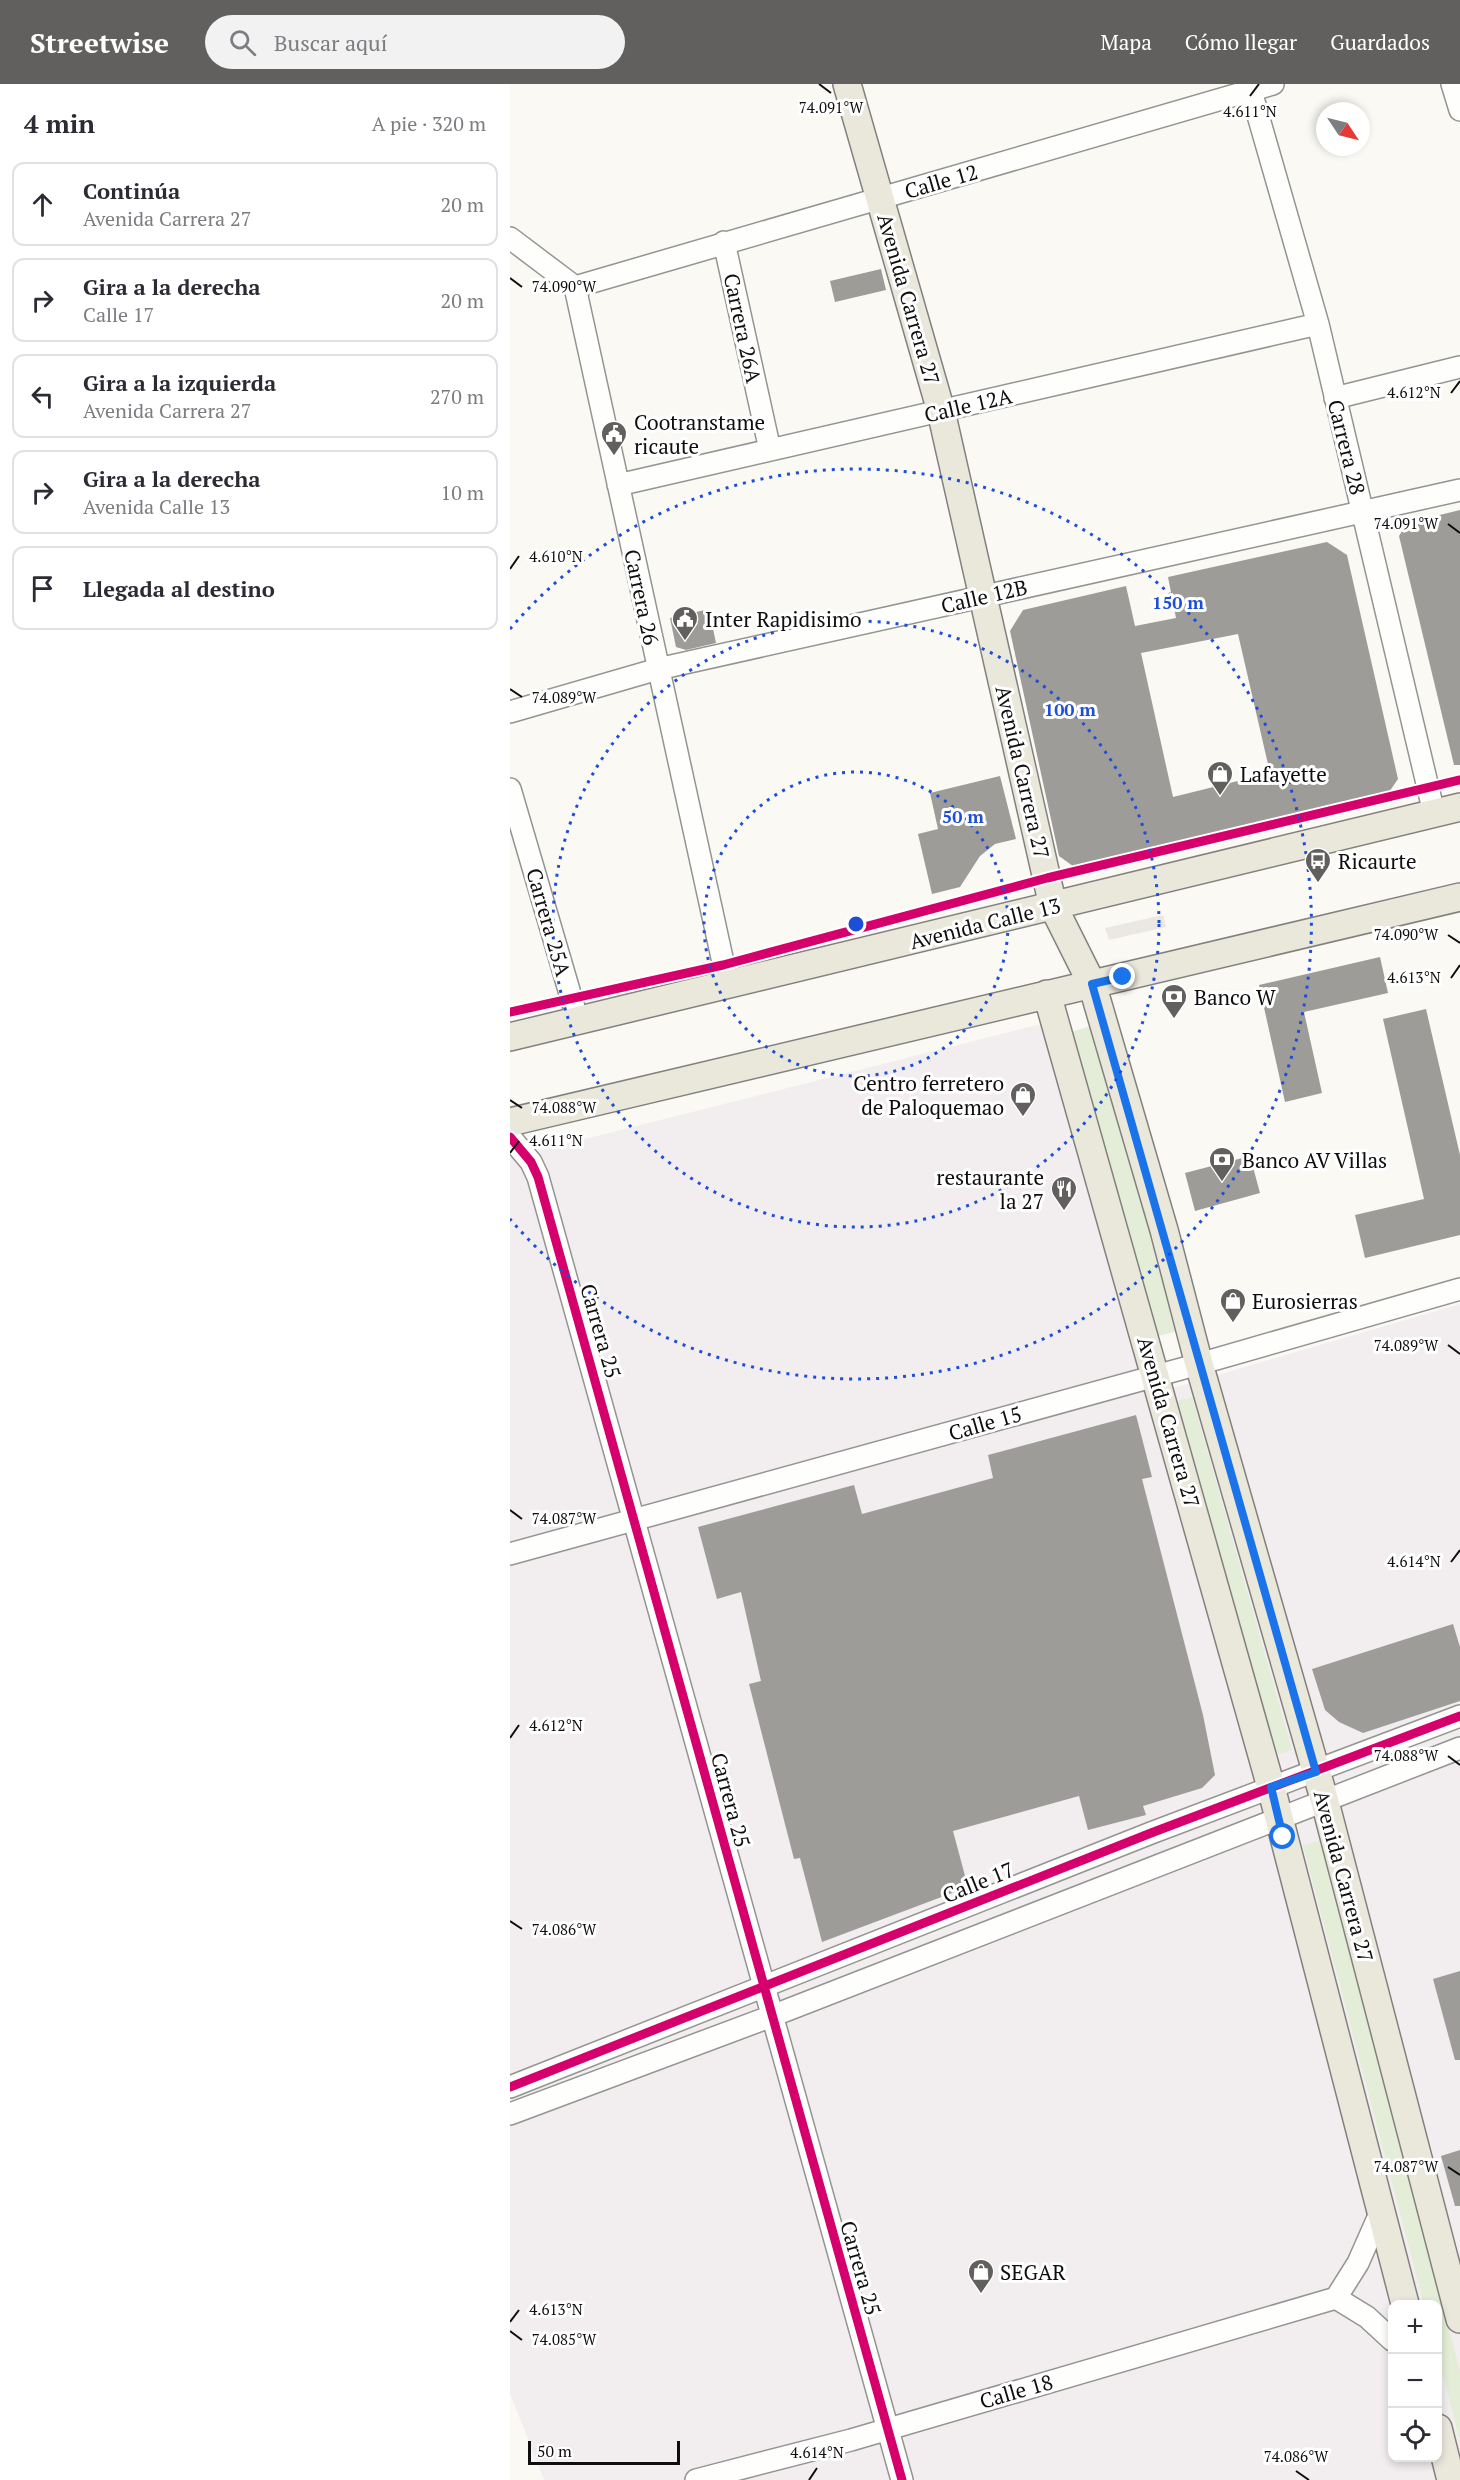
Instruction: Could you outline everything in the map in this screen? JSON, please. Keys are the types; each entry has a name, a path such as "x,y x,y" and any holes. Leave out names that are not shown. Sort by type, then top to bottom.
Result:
{"main road":[{"name":"Avenida Carrera 27","path":"847,84 941,411 1053,906 1092,984 1164,1230 1200,1364 1326,1802 1460,2319"},
{"name":"Avenida Calle 13","path":"510,1037 578,1021 725,975 1053,906 1460,807"},
{"path":"510,1122 1460,897"},
{"name":"Avenida Carrera 27","path":"1047,994 1271,1787 1404,2300"},
{"path":"1442,2447 1451,2480"}],"street":[{"name":"Calle 12","path":"575,287 724,242 880,199 1250,87 1273,84"},
{"path":"1452,84 1460,110"},
{"name":"Carrera 28","path":"1250,87 1318,324 1434,813"},
{"path":"510,238 575,287"},
{"name":"Carrera 26A","path":"724,242 770,450"},
{"name":"Carrera 26","path":"575,287 725,975"},
{"name":"Calle 12A","path":"618,485 1318,324"},
{"path":"1335,398 1460,367"},
{"name":"Calle 12B","path":"510,712 658,669 1460,490"},
{"name":"Carrera 25A","path":"510,789 578,1021"},
{"name":"Carrera 25","path":"510,1137 531,1162 538,1178 636,1521 902,2480"},
{"name":"Calle 15","path":"510,1554 1200,1364 1460,1289"},
{"name":"Calle 17","path":"510,2087 1271,1787 1460,1716"},
{"path":"510,2114 772,2016 1460,1748"},
{"path":"1381,2211 1358,2263 1336,2298 1367,2317 1388,2336"},
{"name":"Calle 18","path":"696,2480 851,2440 1336,2298"}],"shaded area":[{"path":"1163,915 1166,927 1109,940 1105,928"},
{"path":"1041,1024 1145,1396 1460,1304 1460,2480 544,2480 510,2393 510,1158"}],"green space":[{"path":"1091,1026 1178,1331 1158,1336 1071,1032"},
{"path":"1192,1397 1292,1750 1274,1755 1174,1402"},
{"path":"1320,1841 1441,2300 1423,2300 1303,1845"},
{"path":"1442,2303 1460,2371 1460,2442 1442,2372"}],"building":[{"path":"881,269 886,290 835,302 830,281"},
{"path":"1460,510 1460,765 1454,765 1399,536 1407,523"},
{"path":"1327,542 1347,555 1398,779 1387,795 1280,820 1279,817 1077,869 1059,856 1010,631 1023,610 1126,586 1135,626 1176,618 1168,577","holes":["1238,634 1270,773 1173,797 1141,653"]},
{"path":"709,609 716,643 686,650 676,647 670,618"},
{"path":"1000,776 1016,839 995,844 980,856 960,887 932,894 918,834 938,829 930,793"},
{"path":"1380,957 1388,993 1304,1012 1322,1093 1285,1102 1259,985"},
{"path":"1426,1009 1460,1155 1460,1235 1365,1258 1355,1215 1424,1199 1383,1019"},
{"name":"Banco AV Villas","path":"1250,1156 1260,1193 1195,1211 1185,1173"},
{"path":"1136,1415 1152,1477 1142,1479 1203,1715 1215,1775 1202,1788 1143,1806 1146,1815 1088,1830 1079,1796 953,1831 968,1887 822,1942 800,1858 794,1859 749,1684 761,1681 741,1592 717,1599 698,1527 854,1485 862,1514 993,1478 988,1455"},
{"path":"1453,1624 1460,1647 1460,1701 1363,1733 1339,1722 1325,1710 1312,1669"},
{"path":"1460,1971 1460,2060 1455,2060 1433,1979"},
{"path":"1460,2150 1460,2206 1455,2206 1441,2156"}],"cycle path":[{"path":"510,1012 723,965 1047,878 1460,780"},
{"path":"510,1137 531,1162 538,1177 902,2480"},
{"path":"510,2087 1151,1833 1460,1716"}],"place":[{"name":"Cootranstame ricaute","path":"614,457"},
{"name":"Inter Rapidisimo","path":"685,642"},
{"name":"Lafayette","path":"1220,797"},
{"name":"Ricaurte","path":"1318,884"},
{"name":"Banco W","path":"1174,1020"},
{"name":"Centro ferretero de Paloquemao","path":"1023,1118"},
{"name":"Banco AV Villas","path":"1222,1183"},
{"name":"restaurante la 27","path":"1064,1212"},
{"name":"Eurosierras","path":"1233,1324"},
{"name":"SEGAR","path":"981,2295"}],"route":[{"path":"1123,977 1092,984 1164,1230 1316,1772 1271,1787 1283,1837"}]}
